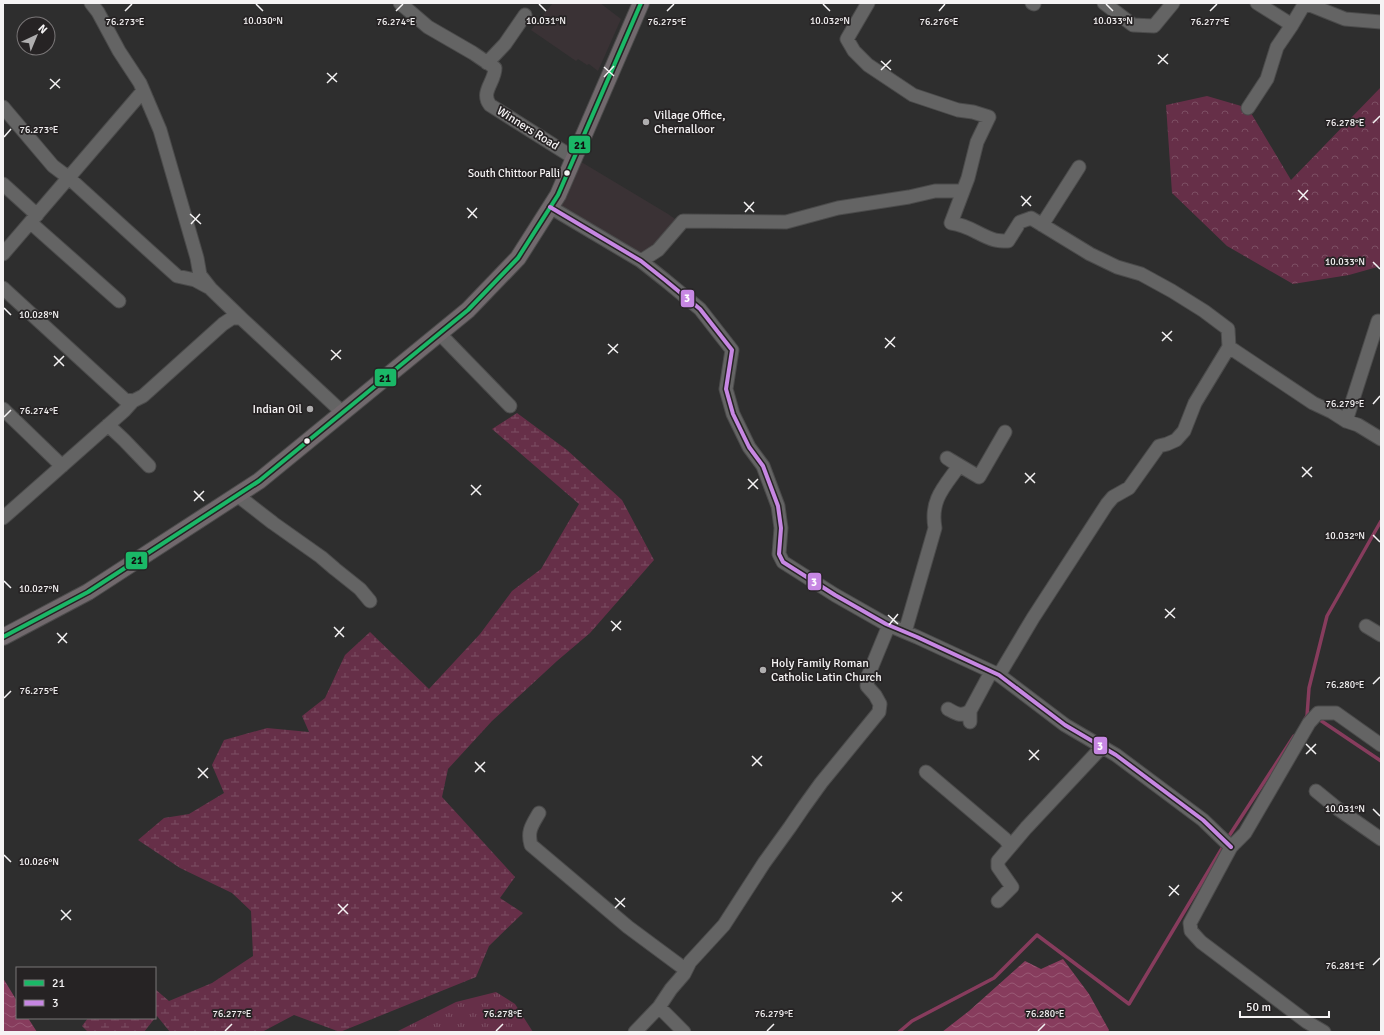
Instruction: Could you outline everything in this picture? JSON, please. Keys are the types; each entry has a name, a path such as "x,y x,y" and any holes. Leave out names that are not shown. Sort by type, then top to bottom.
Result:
{"main road":[{"path":"3,637 88,592 259,481 468,310 518,258 558,195 641,3"}],"street":[{"path":"91,3 140,83 160,130 195,251 200,275 211,289 240,318 343,413"},
{"path":"400,3 428,27 473,53 487,63 505,44 525,15"},
{"path":"868,3 847,39 854,51 868,65 913,95 958,110 973,112 989,117 978,142 970,172 951,223 959,224 995,240 1008,241 1020,222 1031,218 1090,254 1117,267 1141,274 1204,311 1228,329 1229,346 1195,403 1184,431 1176,440 1159,446 1129,488 1113,497 1107,504 995,674 970,717 960,715 948,709"},
{"path":"1104,3 1133,25 1154,26 1173,3"},
{"path":"1257,3 1292,25"},
{"path":"1248,108 1267,79 1277,48 1305,3 1345,19 1381,22"},
{"name":"Winners Road","path":"487,63 495,68 495,74 486,92 486,98 490,105 574,158"},
{"path":"3,254 143,91"},
{"path":"3,107 52,166 69,178 177,276 195,280 211,289"},
{"path":"1042,225 1079,167"},
{"path":"3,184 34,219 119,301"},
{"path":"641,261 658,250 683,221 786,222 838,208 910,197 935,191 963,192"},
{"path":"550,208 641,261 700,309 732,350 726,389 733,414 749,447 762,466 778,506 782,528 779,554 783,562 835,595 889,625 995,674 1065,724 1116,755 1203,820 1231,847"},
{"path":"3,288 124,399 133,401"},
{"path":"3,518 133,401 144,396 223,324 232,318 240,318"},
{"path":"1346,421 1378,321"},
{"path":"440,334 510,406"},
{"path":"1229,346 1313,403 1346,421 1358,425 1381,439"},
{"path":"3,409 62,466"},
{"path":"108,425 149,466"},
{"path":"905,632 935,528 933,518 937,497 959,466 947,458 979,477 1005,432"},
{"path":"237,495 273,523 321,556 360,588 370,601"},
{"path":"635,1032 659,1008 690,962 719,928 724,925 764,863 821,783 879,712 880,704 875,695 866,686 868,676 889,625"},
{"path":"1366,626 1381,635"},
{"path":"1324,1032 1307,1022 1201,942 1191,931 1190,923 1231,847 1244,832 1309,723 1318,713 1336,713 1381,745"},
{"path":"998,901 1012,887 998,867 998,861 1010,846 1102,747"},
{"path":"926,772 1005,839 1010,846"},
{"path":"1316,791 1338,809 1381,839"},
{"path":"539,813 528,836 531,845 628,927 686,970"},
{"path":"659,1008 684,1032"}],"shaded area":[{"path":"553,3 600,3 621,19 598,71 589,64 587,65 578,59 576,61 531,30"},
{"path":"578,160 678,221 660,245 641,257 560,208"}],"green space":[{"path":"1381,87 1381,266 1349,275 1293,284 1227,246 1172,193 1166,105 1207,96 1248,108 1291,180"},
{"path":"517,413 567,450 622,500 654,560 590,633 557,661 492,721 448,769 442,797 515,877 500,898 523,913 489,946 476,977 340,1032 294,1015 262,1032 170,1032 157,1016 156,1017 156,990 169,1001 212,983 253,956 251,911 232,893 180,868 138,840 164,818 189,814 224,793 212,765 224,740 267,728 309,732 302,716 325,698 345,655 370,632 429,689 480,634 512,591 541,569 579,504 492,429"},
{"path":"496,992 515,1004 533,1032 396,1032 456,1002"},
{"path":"87,1019 154,1019 144,1032 88,1032 82,1026"}],"water":[{"path":"1063,959 1089,994 1109,1030 1108,1032 942,1032 969,1011 1025,961 1041,969"},
{"path":"3,978 16,999 16,1019 29,1019 37,1032 3,1032"}],"waterway":[{"path":"1305,719 1307,716 1309,688 1327,616 1381,521"},
{"path":"1317,718 1381,761"},
{"path":"1227,839 1294,736"},
{"path":"899,1032 912,1021 994,978 1037,935 1129,1004 1224,845"}],"transit line":[{"name":"21","path":"3,637 88,592 259,481 468,310 518,258 558,195 641,3"},
{"name":"3","path":"550,207 641,261 700,309 732,350 726,389 733,414 749,447 763,466 778,506 781,528 779,554 783,562 835,595 886,624 999,675 1065,725 1116,755 1203,820 1231,847"}],"place":[{"name":"Village Office, Chernalloor","path":"646,122"},
{"name":"South Chittoor Palli","path":"567,173"},
{"name":"Indian Oil","path":"310,409"},
{"name":"Holy Family Roman Catholic Latin Church","path":"763,670"}]}
